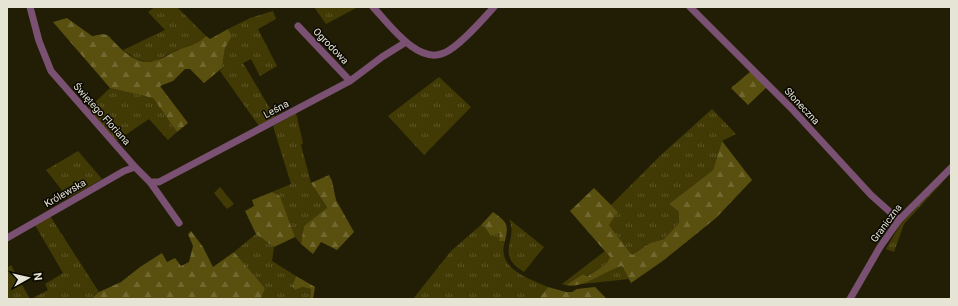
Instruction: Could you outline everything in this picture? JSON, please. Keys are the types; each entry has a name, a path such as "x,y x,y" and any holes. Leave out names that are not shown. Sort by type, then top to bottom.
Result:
{"street":[{"name":"Świętego Floriana","path":"30,7 39,41 51,71 135,167 150,182 179,223"},
{"path":"373,7 406,42 420,52 430,55 445,53 472,30 494,7"},
{"name":"Słoneczna","path":"690,7 791,108 867,190 899,220"},
{"name":"Ogrodowa","path":"298,26 350,81"},
{"name":"Leśna","path":"150,182 160,182 350,81 382,57 406,42"},
{"name":"Królewska","path":"7,238 124,171 135,167"},
{"name":"Graniczna","path":"850,299 880,247 899,220 951,168"}],"green space":[{"path":"155,7 177,7 206,36 199,44 177,50 155,61 147,62 136,59 123,50 165,30 148,12"},
{"path":"314,7 358,7 326,24"},
{"path":"273,11 276,19 258,29 277,66 260,76 251,59 243,63 275,117 259,126 220,71 222,68 225,48 232,36 228,29 250,18"},
{"path":"67,18 92,36 102,34 107,35 126,53 143,62 159,60 176,51 195,44 206,36 210,39 228,29 232,36 225,48 222,68 204,83 190,69 185,69 173,81 160,86 188,123 177,132 153,98 110,88 53,22"},
{"path":"751,71 767,87 748,105 731,88"},
{"path":"439,77 471,107 424,155 388,116"},
{"path":"110,88 153,98 177,132 168,140 149,119 115,142 88,109"},
{"path":"712,109 736,134 722,141 713,170 669,204 679,212 679,223 664,239 650,243 632,255 609,225 618,212 611,205 661,155"},
{"path":"296,113 303,143 301,145 311,183 327,209 304,226 301,244 295,237 280,196 272,192 291,184 273,126"},
{"path":"722,141 752,180 716,218 664,260 631,283 622,266 579,285 566,285 583,274 587,277 606,264 610,257 570,211 594,188 618,212 609,225 632,255 650,243 664,239 679,223 679,212 669,204 713,170"},
{"path":"78,151 102,179 68,198 46,170"},
{"path":"951,173 904,224 894,252 886,249 901,223"},
{"path":"329,175 332,181 336,200 354,232 337,250 321,242 313,254 301,244 304,226 327,208 311,183"},
{"path":"220,187 234,204 227,209 214,193"},
{"path":"272,192 280,196 295,237 274,247 256,234 245,211 254,206 252,200"},
{"path":"493,212 506,224 507,231 505,241 499,241 500,233 491,236 482,224"},
{"path":"50,216 99,292 91,299 31,299 48,290 45,284 63,273 35,225"},
{"path":"509,219 544,247 524,272 510,259 509,247 511,227"},
{"path":"482,224 491,236 501,232 499,241 505,241 503,251 505,259 509,265 523,276 548,287 539,299 413,299 451,251"},
{"path":"191,231 203,247 213,267 234,252 265,288 261,299 91,299 99,292 121,282 140,267 162,253 167,262 175,258 181,266 189,262 193,246 188,234"},
{"path":"256,234 274,247 272,261 296,276 292,288 295,290 302,287 311,289 311,299 261,299 265,288 234,252"},
{"path":"605,251 610,257 606,264 587,277 583,274 566,285 562,284"},
{"path":"11,265 30,299 7,299 7,268"},
{"path":"622,266 629,279 582,284 613,268"},
{"path":"296,276 315,287 313,299 310,298 311,289 302,287 295,290 292,287"},
{"path":"548,287 566,292 572,292 577,289 595,287 607,299 539,299"}]}
